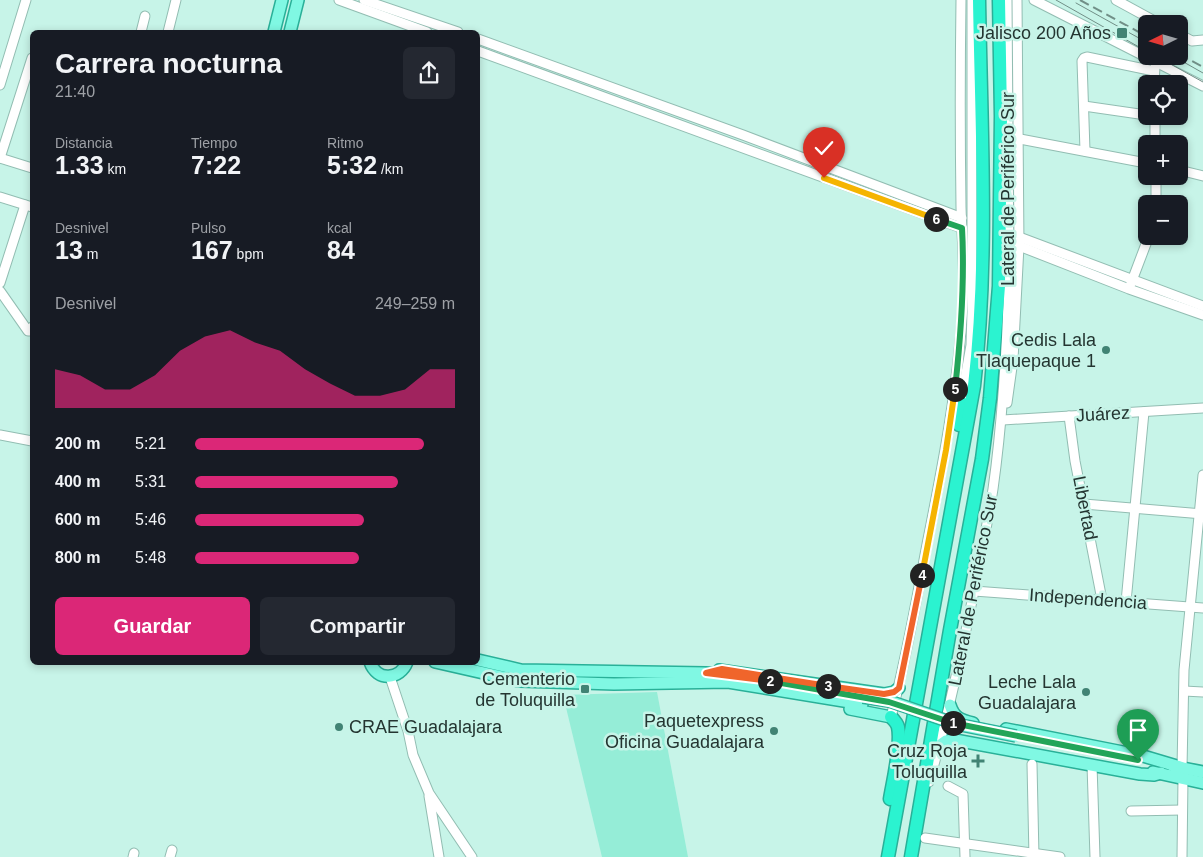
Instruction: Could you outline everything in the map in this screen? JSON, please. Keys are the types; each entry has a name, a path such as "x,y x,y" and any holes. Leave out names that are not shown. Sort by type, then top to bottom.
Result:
{"highway":[{"path":"888,857 974,386 980,337 983,285 984,191 979,0"},
{"path":"911,857 982,459 990,398 999,286 1001,116 999,0"},
{"path":"999,286 1016,238"},
{"path":"952,503 961,402"},
{"path":"882,857 898,745 898,728 892,717"}],"main road":[{"path":"274,30 282,0"},
{"path":"290,30 298,0"},
{"path":"480,660 521,670 706,677 746,685 862,701 964,734 1013,736 1182,771 1203,782"},
{"path":"371,665 374,671 390,677 400,673 407,665"},
{"path":"448,665 519,682 614,684 706,677 722,669 878,693 890,693 899,688"},
{"path":"706,677 721,689 892,717"},
{"path":"875,713 880,704 878,693"},
{"path":"950,705 957,718 1013,736 1161,773"},
{"path":"974,743 967,737 967,731 971,725 977,723"},
{"path":"1004,749 1013,736"},
{"path":"939,746 950,740 974,743 1140,774 1154,775 1182,771 1203,772"}],"street":[{"path":"0,85 26,0"},
{"path":"168,30 176,0"},
{"path":"339,0 422,30"},
{"path":"364,0 452,30"},
{"path":"892,717 946,450 953,407 963,305 961,0"},
{"name":"Lateral de Periférico Sur","path":"946,450 961,402 971,345 973,302 972,0"},
{"name":"Lateral de Periférico Sur","path":"919,816 950,705 993,489 998,445 1016,238 1007,0"},
{"path":"998,445 1013,360 1020,139 1017,0"},
{"path":"1034,0 1155,67 1203,86"},
{"path":"1116,0 1144,15"},
{"path":"142,30 145,16"},
{"path":"1188,39 1192,41 1203,40"},
{"path":"480,40 736,132 962,218"},
{"path":"480,52 962,228"},
{"path":"1085,151 1082,61 1084,58 1155,67"},
{"path":"1155,67 1155,75"},
{"path":"30,73 0,158 30,167"},
{"path":"1084,106 1138,114"},
{"path":"1020,139 1138,161"},
{"path":"1188,172 1203,176"},
{"path":"0,197 29,206 0,283"},
{"path":"1016,238 1131,285 1172,299 1203,306"},
{"path":"1131,285 1145,245"},
{"path":"0,291 28,331 30,331"},
{"path":"1172,299 1203,315"},
{"name":"Juárez","path":"1003,420 1203,408"},
{"path":"1126,602 1144,412"},
{"name":"Libertad","path":"1069,416 1102,600"},
{"path":"0,435 30,442"},
{"path":"1182,857 1184,690 1203,475"},
{"path":"1084,504 1201,514"},
{"name":"Independencia","path":"974,591 1203,608"},
{"path":"390,677 408,731 413,755 429,793 472,857"},
{"path":"1184,690 1203,692"},
{"path":"1032,764 1034,855"},
{"path":"1092,765 1095,857"},
{"path":"948,786 964,794 965,857"},
{"path":"429,793 438,857"},
{"path":"1131,811 1182,810"},
{"path":"925,838 1034,855 1060,857"}],"green space":[{"path":"657,692 688,857 602,857 563,695"}],"tram line":[{"path":"1056,0 1138,46"},
{"path":"1076,3 1138,38"},
{"path":"1188,64 1203,73"},
{"path":"1172,65 1203,82"}],"railway":[{"path":"1080,0 1138,32"},
{"path":"1188,59 1203,67"}],"place":[{"name":"Jalisco 200 Años","path":"1122,33"},
{"name":"Cedis Lala Tlaquepaque 1","path":"1106,350"},
{"name":"Cementerio de Toluquilla","path":"585,689"},
{"name":"Leche Lala Guadalajara","path":"1086,692"},
{"name":"CRAE Guadalajara","path":"339,727"},
{"name":"Paquetexpress Oficina Guadalajara","path":"774,731"},
{"name":"Cruz Roja Toluquilla","path":"978,761"}],"route":[{"path":"824,178 962,228 964,261 963,305 953,407 901,680 899,688 894,692 884,694 722,669 706,673 748,677 889,702 966,727 1138,760"}]}
